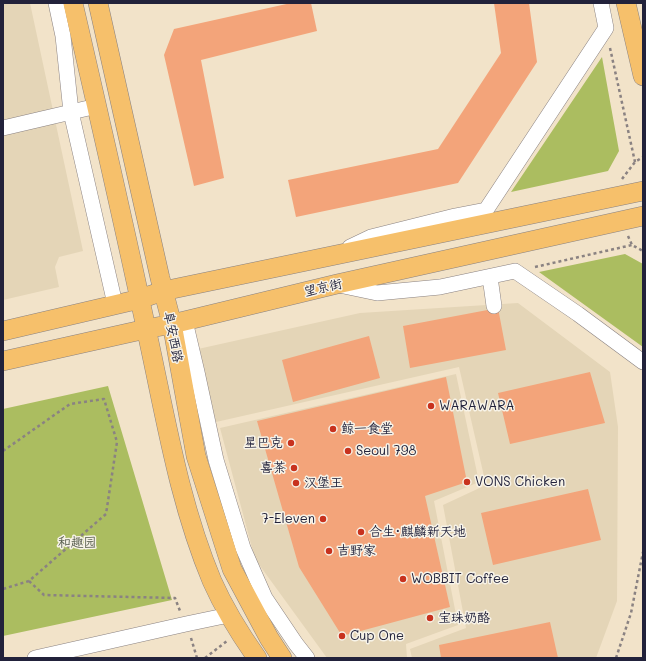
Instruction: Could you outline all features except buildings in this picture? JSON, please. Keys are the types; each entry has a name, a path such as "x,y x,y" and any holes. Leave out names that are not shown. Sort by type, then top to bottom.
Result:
{"main road":[{"name":"阜安西路","path":"74,3 175,463 195,536 212,582 239,633 257,658"},
{"name":"阜安西路","path":"98,3 163,291 178,322 196,456 232,568 269,638 282,658"},
{"path":"626,3 643,76"},
{"path":"3,332 163,291 643,191"},
{"name":"望京街","path":"3,361 178,322 337,284 643,216"}],"street":[{"path":"56,3 63,36 70,112 115,304"},
{"path":"332,256 371,237 455,216 486,210 606,28 601,3"},
{"path":"3,128 97,106"},
{"path":"337,284 377,293 440,287 515,272 578,314 643,362"},
{"path":"490,277 494,306"},
{"path":"178,322 197,372 216,460 243,548 265,598 307,658"},
{"path":"35,658 229,615"}],"path":[{"path":"606,28 635,162"},
{"path":"620,184 622,178 635,162 643,157"},
{"path":"625,230 632,245 643,251"},
{"path":"515,272 632,245"},
{"path":"3,452 70,404 104,399 117,442 106,514 29,581 3,589"},
{"path":"616,658 631,613 643,552"},
{"path":"29,581 44,595 175,598 186,624 197,658"},
{"path":"205,658 239,633"}],"shaded area":[{"path":"3,3 30,3 83,251 59,257 55,267 59,287 3,300"},
{"path":"518,303 610,372 618,427 617,601 596,658 412,658 410,649 466,628 443,505 486,485 459,367 216,422 198,349 360,313"},
{"name":"合生·麒麟新天地","path":"456,374 479,482 434,501 458,625 406,644 407,658 327,658 255,559 220,428"}],"green space":[{"path":"602,57 619,151 608,171 511,192"},
{"path":"625,254 643,264 643,347 539,272"},
{"name":"和趣园","path":"108,386 172,600 3,636 3,409"}],"place":[{"name":"WARAWARA","path":"431,406"},
{"name":"鲸一食堂","path":"333,429"},
{"name":"星巴克","path":"291,443"},
{"name":"Seoul 798","path":"348,451"},
{"name":"喜茶","path":"294,468"},
{"name":"VONS Chicken","path":"467,482"},
{"name":"汉堡王","path":"296,483"},
{"name":"7-Eleven","path":"323,519"},
{"name":"合生·麒麟新天地","path":"361,532"},
{"name":"吉野家","path":"329,551"},
{"name":"WOBBIT Coffee","path":"403,579"},
{"name":"宝珠奶酪","path":"430,618"},
{"name":"Cup One","path":"342,636"}]}
